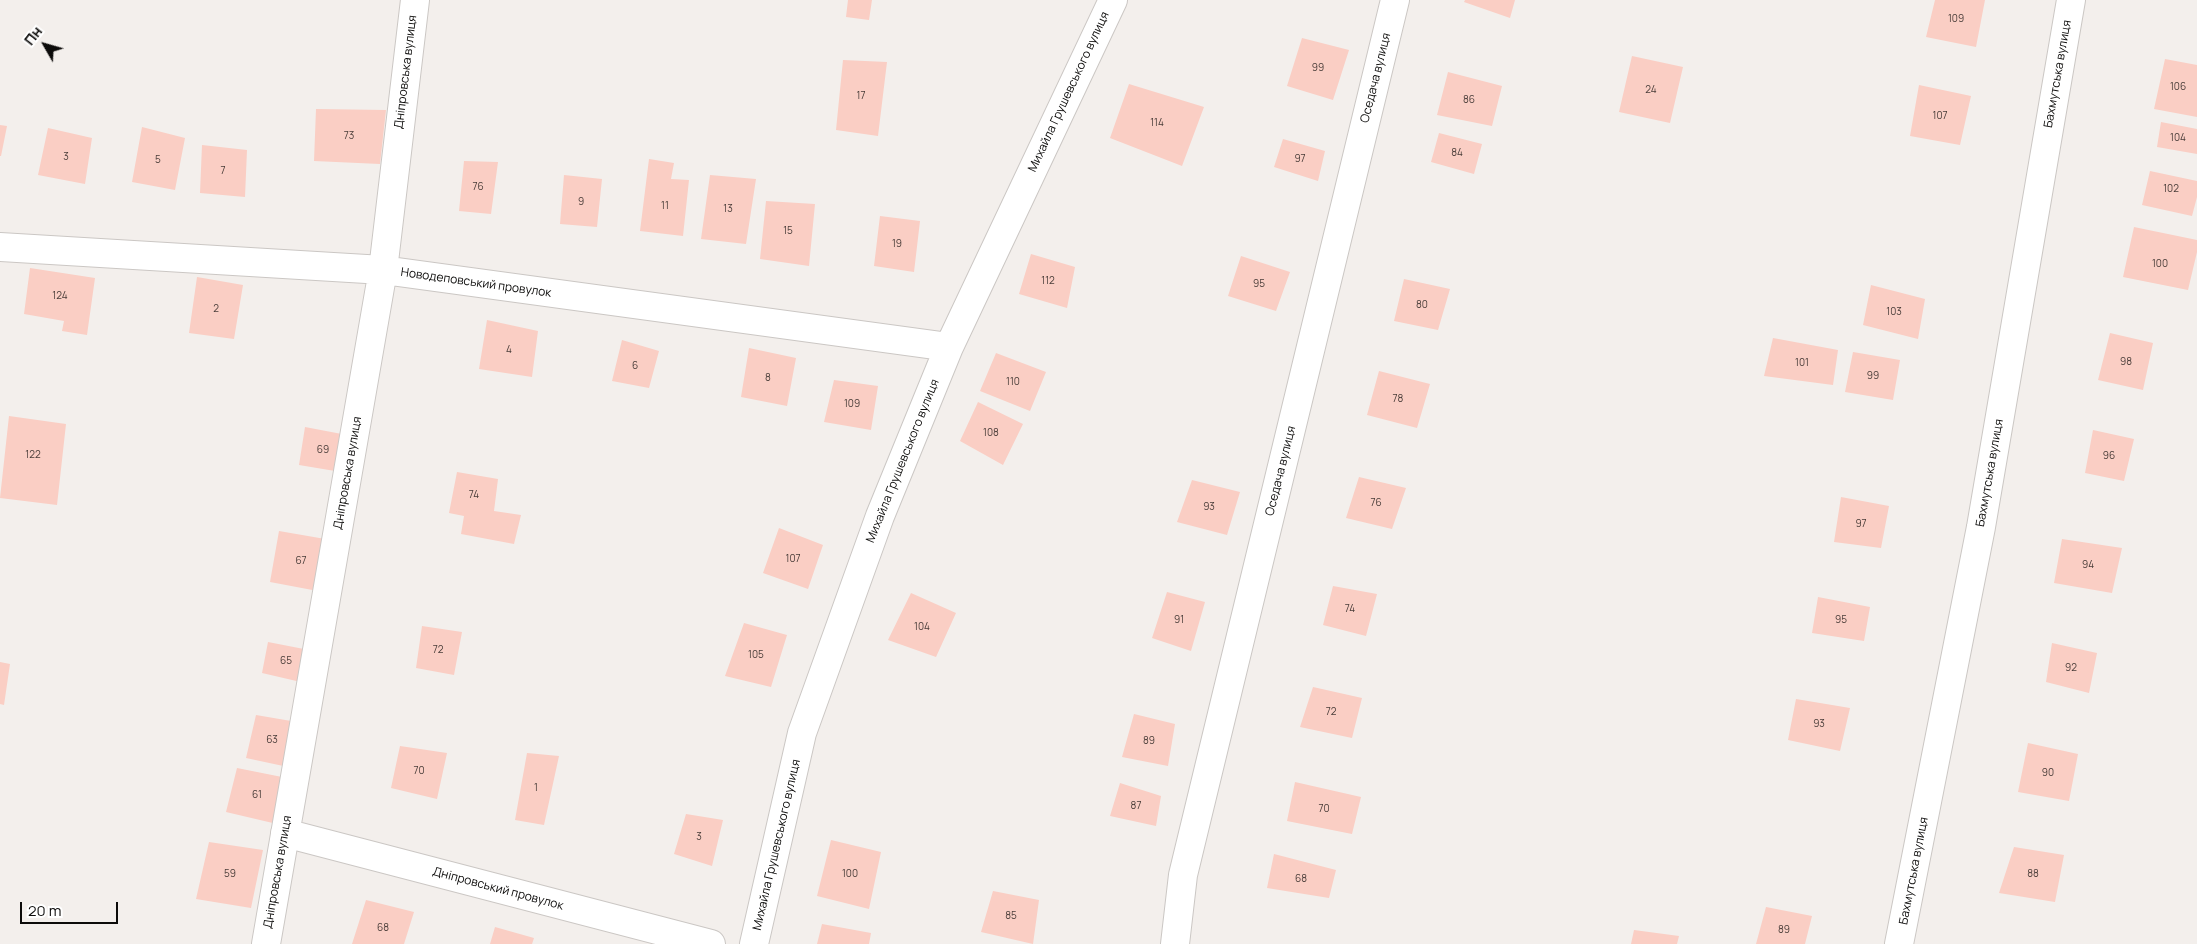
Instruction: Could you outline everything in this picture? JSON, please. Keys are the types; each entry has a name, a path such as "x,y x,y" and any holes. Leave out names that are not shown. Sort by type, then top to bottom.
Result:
{"street":[{"name":"Дніпровська вулиця","path":"266,944 383,270 415,0"},
{"name":"Михайла Грушевського вулиця","path":"754,944 802,733 880,516 948,347 1112,0"},
{"name":"Оседача вулиця","path":"1174,944 1183,875 1395,0"},
{"name":"Бахмутська вулиця","path":"1899,944 1981,527 2071,0"},
{"name":"Новодеповський провулок","path":"0,247 383,270 948,347"},
{"name":"Дніпровський провулок","path":"285,833 710,944"}],"building":[{"path":"848,0 872,0 869,20 846,17"},
{"path":"1465,0 1515,0 1510,18 1464,2"},
{"path":"1935,0 1985,0 1976,47 1926,37"},
{"path":"1302,38 1349,50 1333,100 1287,86"},
{"path":"1632,56 1683,67 1670,123 1619,112"},
{"path":"2165,59 2197,65 2197,117 2154,109"},
{"path":"843,60 887,62 878,136 836,130"},
{"path":"1448,72 1502,86 1492,126 1437,115"},
{"path":"1129,84 1204,107 1182,166 1110,138"},
{"path":"1919,85 1971,96 1960,145 1910,136"},
{"path":"316,109 386,110 380,164 314,161"},
{"path":"2161,122 2197,129 2197,154 2157,147"},
{"path":"0,125 7,126 1,156 0,156"},
{"path":"142,127 185,138 175,190 132,182"},
{"path":"48,128 92,138 85,184 38,175"},
{"path":"1439,133 1482,144 1474,174 1431,162"},
{"path":"1283,139 1325,151 1318,181 1274,167"},
{"path":"202,145 247,150 245,197 200,193"},
{"path":"649,159 674,163 671,179 689,180 683,236 640,231"},
{"path":"464,161 498,162 491,214 459,211"},
{"path":"2150,171 2197,181 2197,197 2192,216 2142,205"},
{"path":"564,175 602,179 597,227 560,224"},
{"path":"710,175 756,179 746,244 701,239"},
{"path":"766,201 815,204 809,266 760,259"},
{"path":"880,216 920,221 914,272 874,266"},
{"path":"2134,227 2197,240 2197,252 2188,290 2123,277"},
{"path":"1031,254 1075,267 1067,308 1019,294"},
{"path":"1241,256 1290,272 1276,311 1228,296"},
{"path":"30,268 95,278 87,335 62,331 64,321 24,314"},
{"path":"197,277 243,285 234,339 189,333"},
{"path":"1404,279 1450,289 1438,330 1394,321"},
{"path":"1871,285 1925,299 1918,339 1863,325"},
{"path":"487,320 538,331 532,377 479,369"},
{"path":"2110,333 2153,343 2143,390 2098,380"},
{"path":"1773,338 1838,350 1833,385 1764,376"},
{"path":"622,340 659,351 649,388 612,381"},
{"path":"749,348 796,358 787,406 741,397"},
{"path":"1853,352 1900,360 1893,400 1845,392"},
{"path":"996,353 1046,372 1030,411 980,391"},
{"path":"1379,371 1430,384 1417,428 1367,415"},
{"path":"834,380 878,386 871,430 824,422"},
{"path":"978,402 1023,424 1003,465 960,441"},
{"path":"9,416 66,424 57,505 0,498"},
{"path":"305,427 347,435 341,472 299,465"},
{"path":"2093,430 2134,439 2124,481 2085,473"},
{"path":"457,472 498,479 494,511 521,515 514,544 461,534 464,516 449,513"},
{"path":"1359,477 1406,488 1392,529 1346,518"},
{"path":"1192,480 1240,492 1227,535 1177,522"},
{"path":"1841,497 1889,506 1881,548 1834,542"},
{"path":"779,528 823,545 808,589 763,573"},
{"path":"279,531 331,540 323,592 270,582"},
{"path":"2062,539 2122,548 2112,593 2054,583"},
{"path":"1333,586 1377,594 1366,636 1323,625"},
{"path":"1167,592 1205,602 1191,651 1152,638"},
{"path":"911,593 956,613 936,657 888,640"},
{"path":"1818,597 1870,607 1864,641 1812,633"},
{"path":"744,623 787,635 771,687 725,676"},
{"path":"422,626 462,632 454,675 416,668"},
{"path":"268,642 309,650 305,683 262,673"},
{"path":"2052,643 2097,653 2089,693 2046,682"},
{"path":"0,662 10,664 4,705 0,704"},
{"path":"1313,687 1362,698 1352,738 1300,727"},
{"path":"1796,699 1850,708 1840,751 1788,740"},
{"path":"1134,714 1175,724 1168,766 1122,757"},
{"path":"256,715 297,722 288,767 246,758"},
{"path":"2028,743 2078,754 2069,801 2018,792"},
{"path":"400,746 447,753 437,799 391,788"},
{"path":"527,753 559,756 544,825 515,820"},
{"path":"237,768 287,778 277,824 226,812"},
{"path":"1295,782 1361,797 1352,834 1287,821"},
{"path":"1120,783 1161,796 1156,826 1110,816"},
{"path":"686,814 723,820 712,866 674,854"},
{"path":"831,840 881,852 869,909 817,896"},
{"path":"209,842 263,850 251,908 196,899"},
{"path":"2014,847 2064,855 2055,902 1999,893"},
{"path":"1274,854 1336,870 1329,898 1267,888"},
{"path":"993,891 1039,900 1033,944 981,932"},
{"path":"366,900 414,912 404,944 352,944"},
{"path":"1766,907 1812,916 1805,944 1756,944"},
{"path":"822,924 871,933 869,944 817,944"},
{"path":"495,927 534,938 532,944 490,944"},
{"path":"1634,930 1679,936 1677,944 1631,944"}]}
